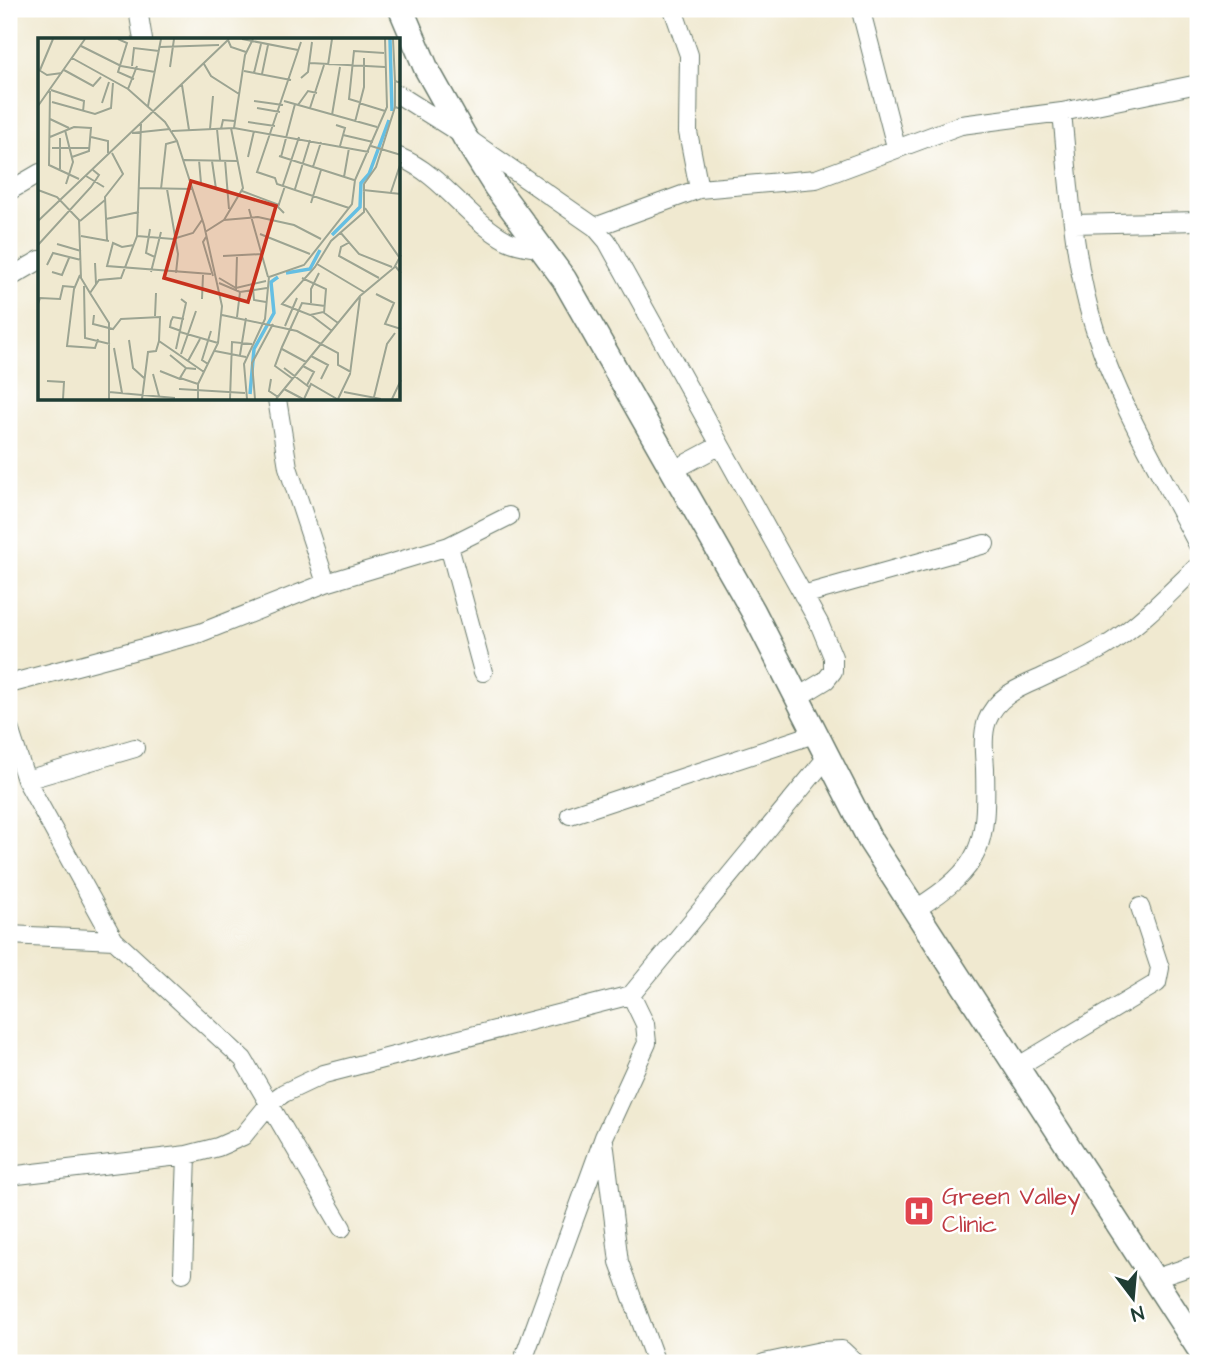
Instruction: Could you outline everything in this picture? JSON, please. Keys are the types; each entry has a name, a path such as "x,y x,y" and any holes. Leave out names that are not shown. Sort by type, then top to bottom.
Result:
{"street":[{"path":"138,9 144,38"},
{"path":"401,9 426,68 464,136 496,187 564,279 677,468 753,611 802,695 817,733 871,842 1198,1347"},
{"path":"673,9 689,55 688,132 699,190"},
{"path":"862,15 896,147"},
{"path":"595,227 699,190 816,179 961,125 1062,112 1198,84"},
{"path":"401,96 464,136 595,227 607,241 662,335 719,446 803,595 833,657 833,671 826,680 802,695"},
{"path":"1062,112 1073,224 1095,330 1108,368 1198,545"},
{"path":"401,159 438,179 492,230 508,241 543,250"},
{"path":"9,191 38,174"},
{"path":"1073,224 1198,221"},
{"path":"9,278 38,261"},
{"path":"277,401 288,467 326,583"},
{"path":"677,468 719,446"},
{"path":"9,684 200,633 326,583 449,546 509,516"},
{"path":"803,595 985,544"},
{"path":"449,546 483,672"},
{"path":"916,909 945,891 963,874 979,849 986,816 984,740 987,721 997,703 1012,691 1096,652 1119,637 1198,566"},
{"path":"9,728 26,780 114,940 243,1059 342,1228"},
{"path":"570,815 817,733"},
{"path":"26,780 135,748"},
{"path":"9,1177 187,1155 218,1147 243,1136 270,1103 300,1083 324,1074 631,995 828,756"},
{"path":"1017,1068 1157,983 1160,968 1140,907"},
{"path":"9,935 114,940"},
{"path":"522,1363 604,1138 647,1043 645,1024 631,995"},
{"path":"604,1138 619,1262 656,1363"},
{"path":"183,1273 187,1155"},
{"path":"1153,1279 1198,1264"},
{"path":"764,1363 821,1351 842,1350 856,1363"}],"place":[{"name":"Green Valley Clinic","path":"919,1211"}]}
